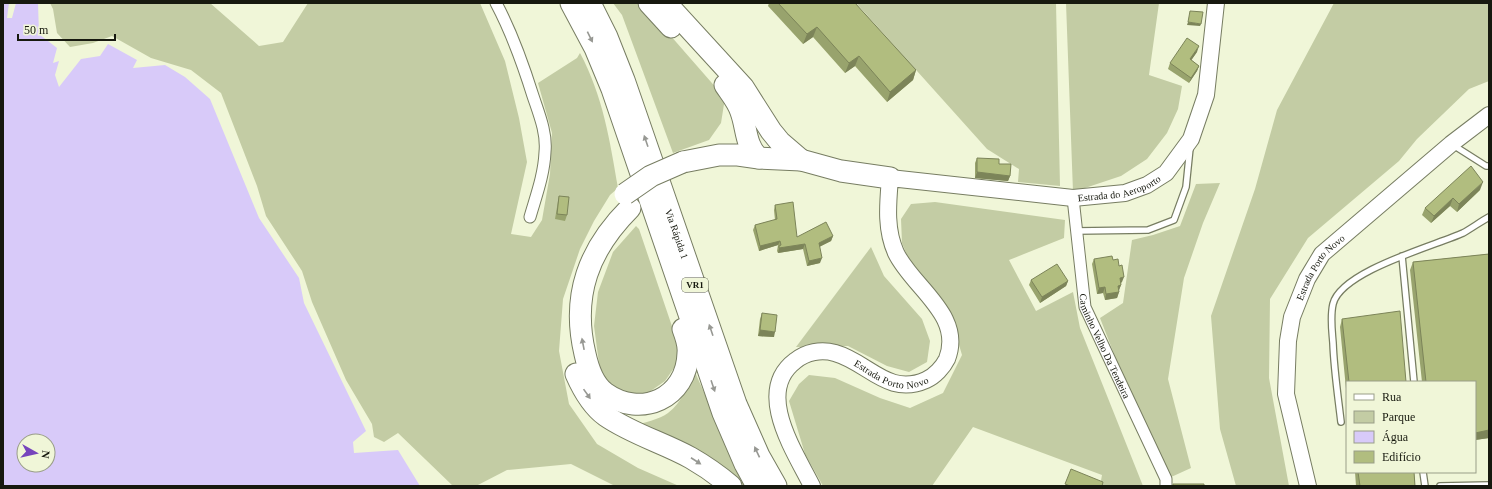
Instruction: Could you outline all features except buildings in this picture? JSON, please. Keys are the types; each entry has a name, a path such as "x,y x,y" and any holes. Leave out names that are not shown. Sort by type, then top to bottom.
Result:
{"highway":[{"name":"Via Rápida 1","path":"571,3 595,48 612,89 723,413 745,464 757,486"},
{"name":"Via Rápida 1","path":"590,3 607,37 624,80 736,404 759,456 776,486"},
{"path":"650,3 724,83 738,104 742,114 749,146 758,162"},
{"path":"666,3 743,88 780,142 801,160"},
{"path":"685,169 719,155 726,150 736,139 742,114"},
{"path":"758,162 763,142 763,118"},
{"path":"719,155 738,155 776,170 799,173 841,171"},
{"path":"651,203 667,280 688,343 688,354 686,367 678,386 662,399 648,404 634,404 621,401 606,393 599,387 593,378 587,363 582,342 580,324 581,306 584,282 599,245 627,201 650,176 685,169 719,168 758,162 801,160 841,171 890,178"},
{"path":"627,201 601,218 591,233 576,266 571,285 567,317 569,347 576,374 593,404 605,416 618,424 692,458 731,486"}],"main road":[{"name":"Estrada do Aeroporto","path":"890,178 1073,198 1125,193 1147,185 1166,173 1191,139 1206,95 1216,3"},
{"name":"Estrada Porto Novo","path":"1308,486 1286,394 1288,341 1292,317 1307,279 1322,254 1451,144 1489,115"},
{"name":"Estrada Porto Novo","path":"812,486 782,424 776,401 780,377 792,363 803,355 825,351 835,353 887,381 905,385 920,383 930,378 940,370 950,349 951,337 949,325 943,314 906,269 896,252 891,235 887,209 890,178"}],"street":[{"path":"496,3 505,19 520,55 544,130 546,151 543,174 530,217"},
{"name":"Caminho Velho Da Tendeira","path":"1073,198 1085,307 1166,478 1166,486"}],"lane":[{"path":"1076,231 1148,230 1174,220 1186,187 1191,139"},
{"path":"1451,144 1486,166 1489,166"},
{"path":"1342,422 1332,331 1331,313 1333,302 1339,294 1358,276 1402,256 1463,232 1489,217"},
{"path":"1402,256 1414,381"},
{"path":"1423,473 1425,486"},
{"path":"1440,486 1489,485"}],"green space":[{"path":"50,3 210,3 259,46 283,42 308,3 480,3 505,61 519,118 527,162 511,234 531,237 542,220 550,174 552,133 538,83 577,58 580,53 595,86 605,119 618,188 610,195 594,221 580,249 563,299 559,351 569,404 597,444 638,468 679,486 615,486 571,464 507,470 476,486 453,486 398,433 384,442 374,437 372,424 346,380 312,302 302,271 266,216 257,186 221,93 191,70 151,58 112,36 93,43 70,47 57,33 53,9"},
{"path":"613,3 642,3 725,98 721,123 709,140 673,153 622,15"},
{"path":"856,3 1056,3 1060,186 1018,182 1019,169 987,149"},
{"path":"1066,3 1159,3 1149,75 1182,86 1178,109 1167,133 1147,159 1121,176 1073,192"},
{"path":"1334,3 1489,3 1489,81 1469,89 1417,139 1399,161 1308,238 1270,299 1269,378 1289,486 1236,486 1220,429 1211,316 1255,189 1277,110"},
{"path":"1220,183 1203,223 1184,278 1168,379 1191,468 1169,478 1132,400 1100,318 1123,303 1132,240 1180,226 1196,184"},
{"path":"935,202 1065,220 1064,238 1009,260 1036,311 1073,292 1080,328 1143,486 1100,486 1102,475 973,427 932,486 823,486 805,454 789,401 799,384 809,375 835,378 880,398 910,408 943,393 962,355 949,311 913,270 902,243 901,219 911,204"},
{"path":"636,226 639,229 677,341 678,362 665,381 645,395 624,397 611,389 600,371 594,326 598,292 613,252"},
{"path":"871,247 884,276 922,319 930,341 927,362 909,372 887,366 848,346 796,347"},
{"path":"694,370 746,486 740,486 632,426 661,417 673,409 684,393"}],"water":[{"path":"3,3 9,3 7,18 12,18 16,3 38,3 39,34 57,48 53,63 59,61 55,75 59,87 81,59 100,56 108,44 137,60 133,68 165,65 185,77 210,99 259,218 299,278 304,303 366,431 353,442 354,453 398,450 420,486 3,486"}]}
